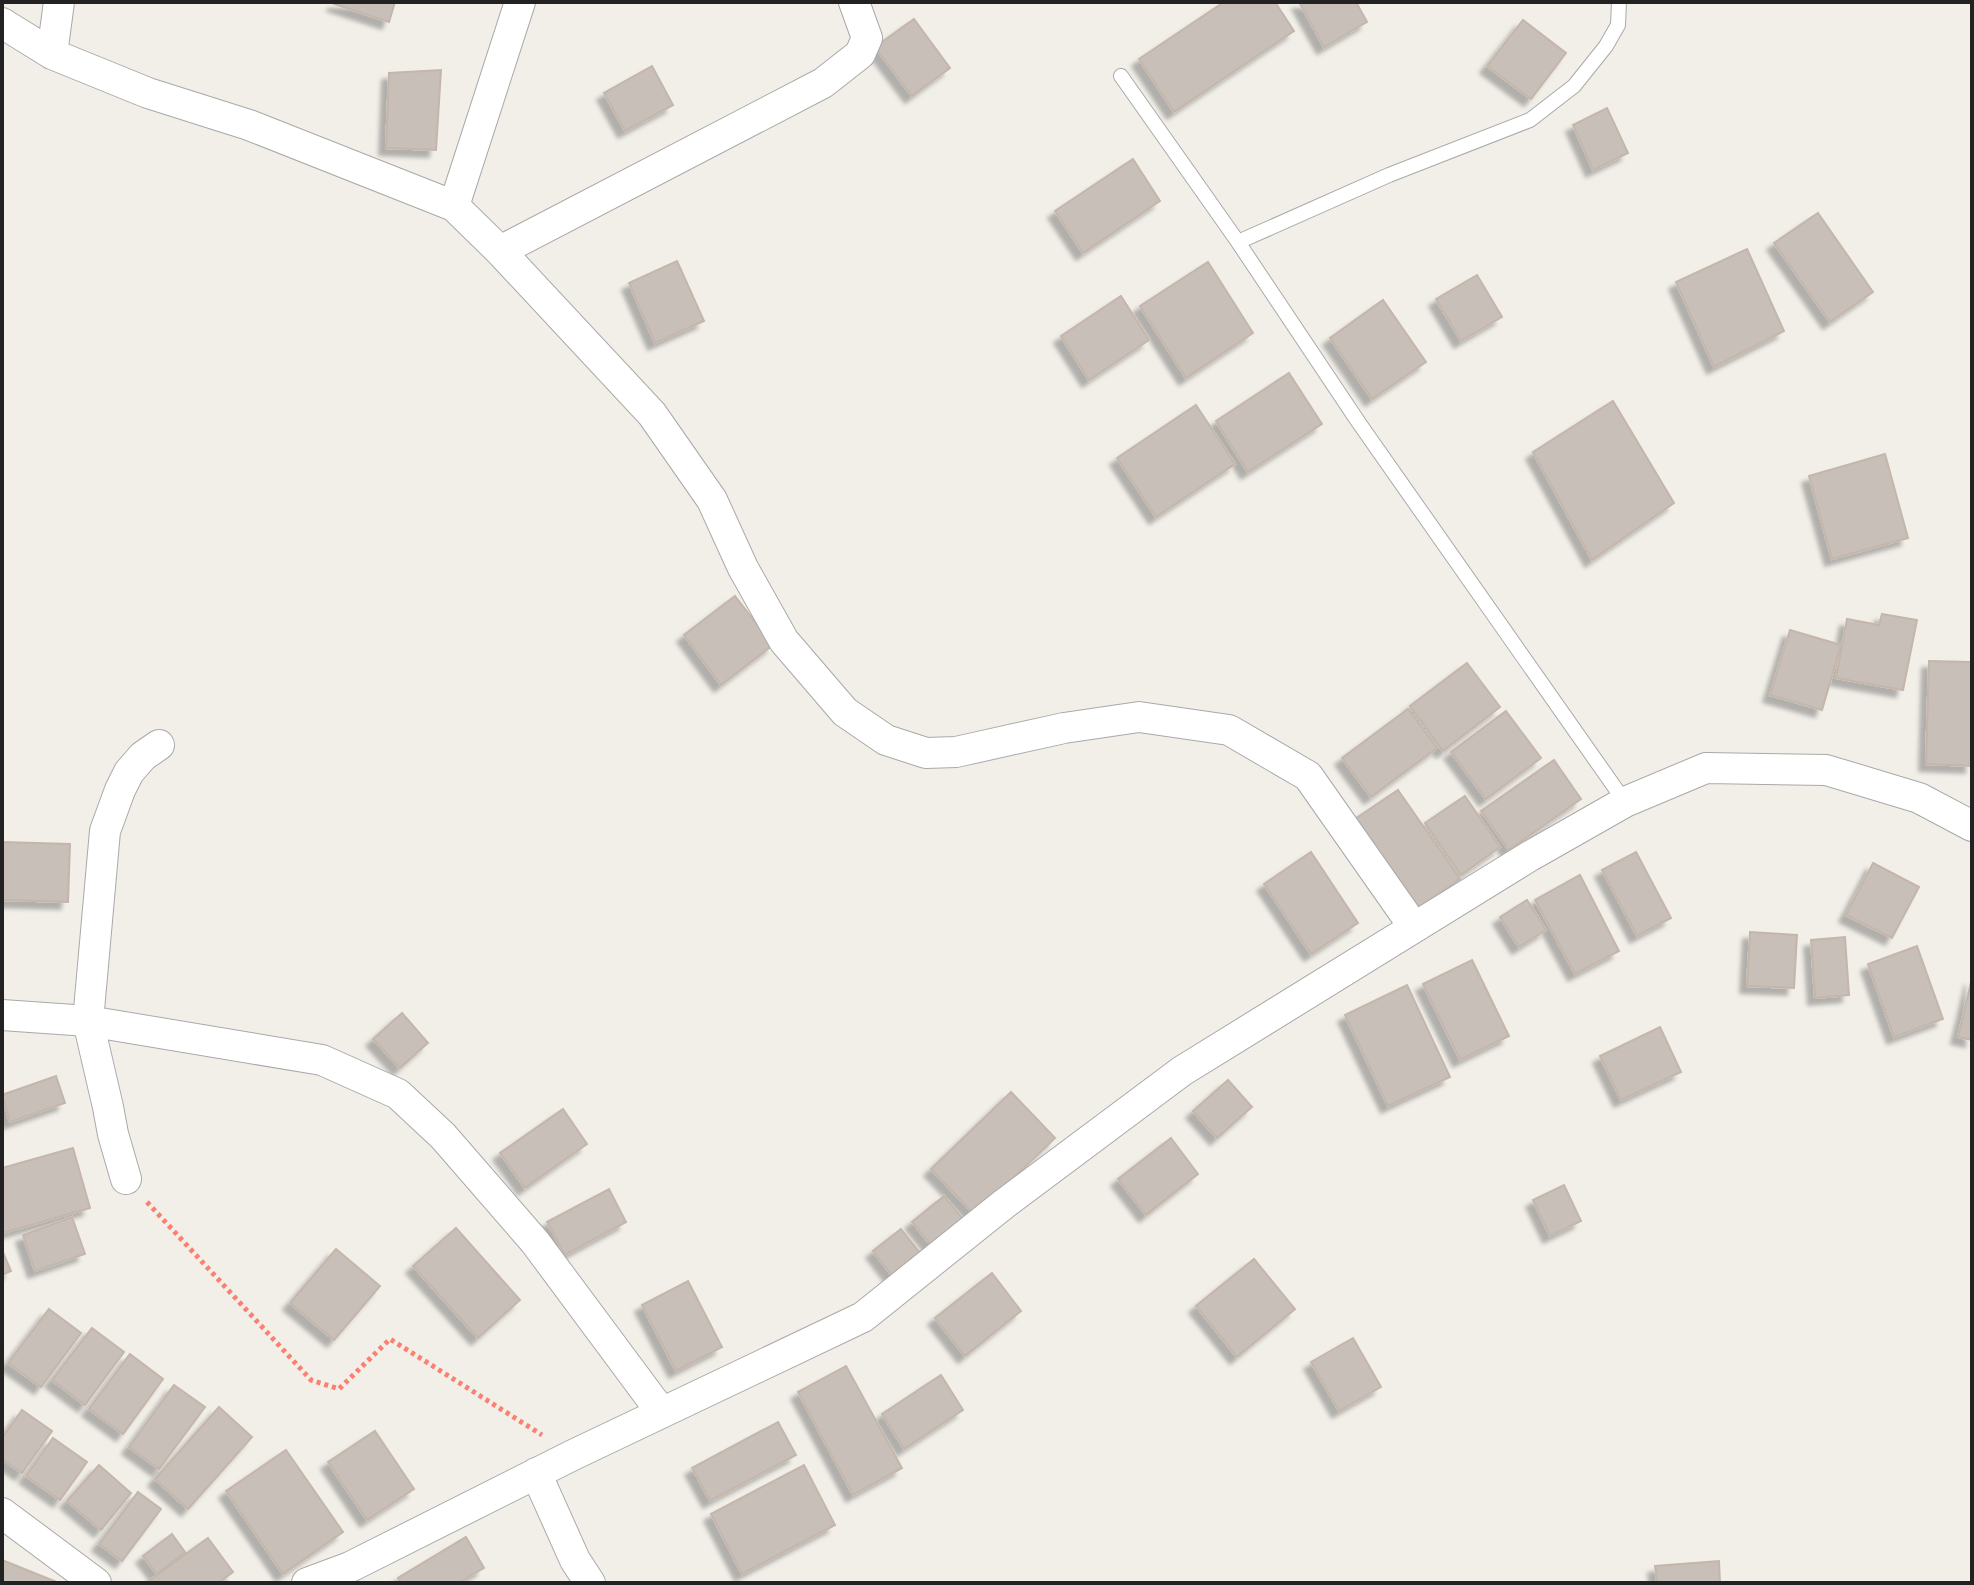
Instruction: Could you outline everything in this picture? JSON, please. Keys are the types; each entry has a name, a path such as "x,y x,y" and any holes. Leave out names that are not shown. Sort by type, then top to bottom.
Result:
{"street":[{"path":"52,54 59,2"},
{"path":"454,206 520,2"},
{"path":"500,251 823,83 860,54 867,38 854,2"},
{"path":"2,23 52,54 148,93 249,125 454,206 652,414 712,500 743,568 784,641 845,712 886,740 926,753 956,752 1064,728 1139,717 1229,730 1308,776 1414,927"},
{"path":"126,1179 88,1021 105,831 129,772 143,756 159,745"},
{"path":"307,1583 354,1575 536,1473 863,1317 1004,1204 1182,1071 1530,856 1625,802 1706,768 1826,770 1919,798 1972,826"},
{"path":"2,1015 88,1021 322,1060 398,1094 443,1136 535,1242 662,1413"},
{"path":"536,1473 575,1560 590,1583"},
{"path":"2,1513 96,1583"}],"lane":[{"path":"1238,242 1389,175 1530,120 1574,86 1606,46 1618,25 1619,2"},
{"path":"1121,76 1625,802"}],"path":[{"path":"126,1179 311,1380 339,1389 390,1339 573,1455"}],"building":[{"path":"335,2 395,2 389,22"},
{"path":"1224,2 1275,2 1294,31 1174,112 1139,59"},
{"path":"1299,2 1356,2 1367,22 1324,47"},
{"path":"914,19 950,68 912,96 875,47"},
{"path":"1523,20 1566,53 1531,99 1487,66"},
{"path":"652,66 673,105 625,131 604,93"},
{"path":"441,70 436,150 386,148 389,73"},
{"path":"1607,108 1628,153 1593,170 1573,125"},
{"path":"1133,159 1160,201 1083,253 1055,211"},
{"path":"1818,213 1873,292 1830,322 1774,243"},
{"path":"1747,249 1784,331 1714,367 1676,282"},
{"path":"677,261 704,321 655,343 629,283"},
{"path":"1208,262 1253,333 1186,378 1140,306"},
{"path":"1477,275 1502,317 1461,341 1436,299"},
{"path":"1121,296 1149,340 1089,380 1061,336"},
{"path":"1383,300 1426,362 1372,399 1330,338"},
{"path":"1289,373 1322,424 1248,472 1216,421"},
{"path":"1613,401 1674,503 1592,560 1533,452"},
{"path":"1196,405 1235,464 1156,517 1117,458"},
{"path":"1885,454 1908,538 1832,559 1809,476"},
{"path":"735,596 773,645 721,685 684,635"},
{"path":"1882,614 1917,620 1903,690 1836,678 1847,619 1879,625"},
{"path":"1790,630 1841,645 1822,710 1770,695"},
{"path":"1929,661 1972,662 1972,766 1926,764"},
{"path":"1467,663 1500,707 1443,751 1410,706"},
{"path":"1408,709 1437,748 1371,797 1342,758"},
{"path":"1506,711 1541,758 1486,799 1451,752"},
{"path":"1554,760 1581,799 1509,850 1481,811"},
{"path":"1398,790 1460,879 1414,911 1352,821"},
{"path":"1465,796 1500,847 1461,875 1425,823"},
{"path":"2,842 70,844 68,902 2,900"},
{"path":"1311,852 1358,923 1311,954 1264,884"},
{"path":"1636,852 1671,918 1637,936 1602,870"},
{"path":"1873,863 1919,887 1892,938 1846,915"},
{"path":"1580,875 1619,951 1575,974 1535,900"},
{"path":"1527,900 1546,930 1519,947 1500,917"},
{"path":"1750,932 1797,935 1794,988 1747,986"},
{"path":"1845,937 1849,995 1815,998 1811,940"},
{"path":"1917,946 1943,1019 1894,1037 1868,964"},
{"path":"1472,960 1509,1036 1460,1060 1423,984"},
{"path":"1972,978 1972,1040 1958,1037"},
{"path":"1407,985 1450,1077 1388,1106 1345,1015"},
{"path":"402,1013 428,1043 400,1068 373,1039"},
{"path":"1660,1027 1681,1072 1621,1100 1600,1056"},
{"path":"56,1076 65,1103 10,1122 2,1095"},
{"path":"1228,1080 1252,1107 1217,1138 1193,1111"},
{"path":"1011,1092 1055,1138 975,1215 931,1169"},
{"path":"563,1109 587,1144 525,1188 500,1153"},
{"path":"1171,1138 1198,1174 1146,1215 1118,1179"},
{"path":"73,1148 90,1208 3,1233 2,1168"},
{"path":"1564,1185 1581,1221 1550,1236 1533,1200"},
{"path":"609,1189 626,1222 565,1255 547,1222"},
{"path":"944,1196 967,1224 935,1250 912,1222"},
{"path":"72,1217 85,1254 35,1271 23,1235"},
{"path":"456,1228 520,1300 478,1338 413,1266"},
{"path":"901,1229 925,1259 896,1281 873,1251"},
{"path":"336,1249 380,1286 334,1340 290,1303"},
{"path":"2,1250 11,1271 2,1275"},
{"path":"1254,1259 1295,1309 1237,1357 1196,1306"},
{"path":"992,1273 1021,1311 965,1356 935,1318"},
{"path":"688,1281 722,1347 676,1371 642,1305"},
{"path":"49,1309 81,1333 41,1387 8,1363"},
{"path":"92,1328 124,1352 85,1405 52,1380"},
{"path":"1353,1338 1381,1387 1339,1411 1311,1362"},
{"path":"130,1354 163,1379 123,1434 89,1409"},
{"path":"846,1366 902,1468 853,1495 798,1392"},
{"path":"941,1375 963,1410 904,1449 882,1414"},
{"path":"174,1385 205,1407 159,1469 129,1447"},
{"path":"219,1407 252,1437 188,1509 155,1479"},
{"path":"22,1410 52,1431 22,1473 2,1459 2,1438"},
{"path":"778,1422 796,1455 710,1501 692,1468"},
{"path":"375,1431 414,1489 367,1520 328,1462"},
{"path":"53,1438 87,1462 60,1500 26,1476"},
{"path":"286,1450 343,1532 283,1574 226,1491"},
{"path":"99,1465 131,1493 101,1530 67,1501"},
{"path":"804,1465 835,1525 742,1574 711,1514"},
{"path":"138,1492 161,1509 122,1561 99,1544"},
{"path":"172,1534 185,1552 157,1574 143,1556"},
{"path":"466,1537 484,1568 458,1583 400,1583 398,1578"},
{"path":"208,1538 233,1572 218,1583 152,1583 150,1580"},
{"path":"2,1560 59,1583 2,1583"},
{"path":"1719,1561 1720,1583 1657,1583 1655,1566"}]}
